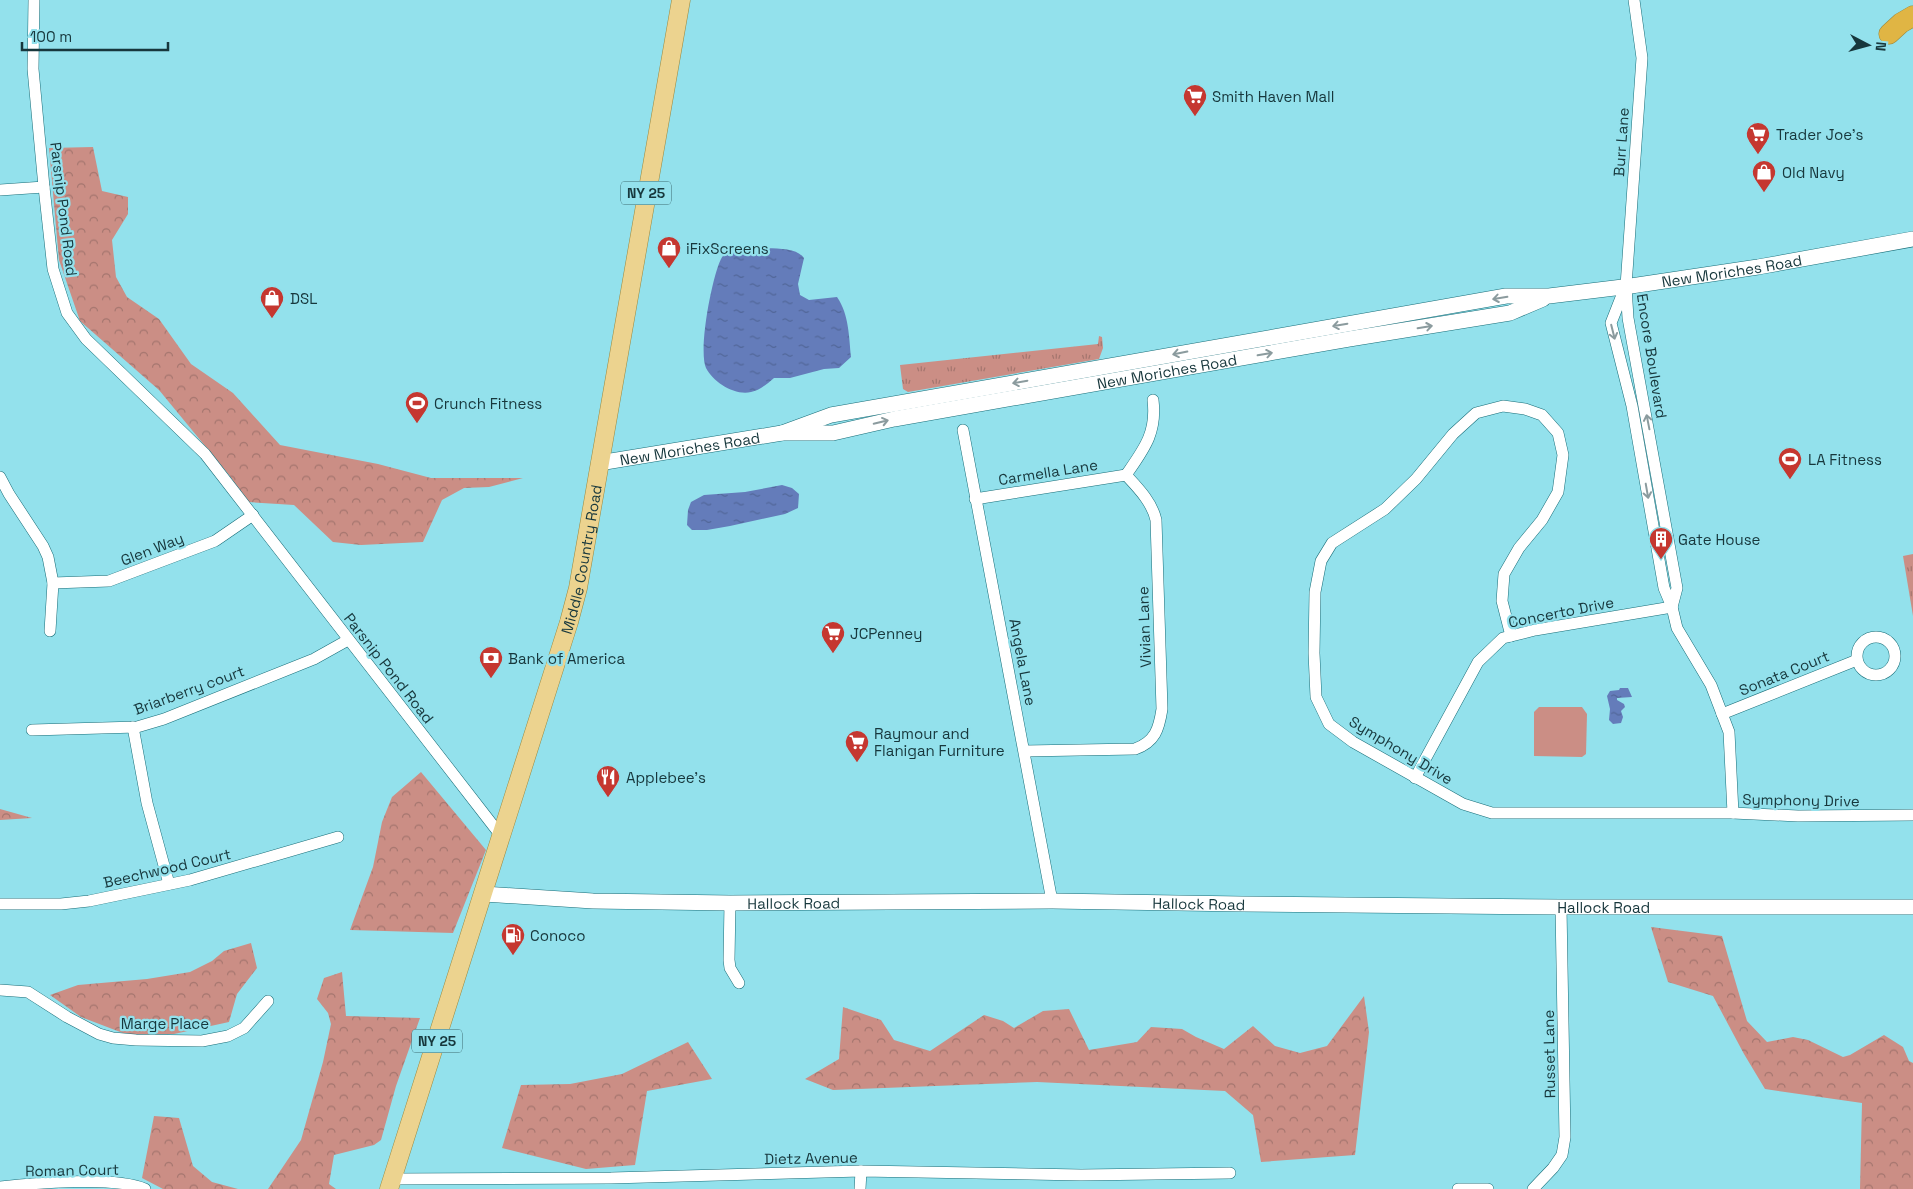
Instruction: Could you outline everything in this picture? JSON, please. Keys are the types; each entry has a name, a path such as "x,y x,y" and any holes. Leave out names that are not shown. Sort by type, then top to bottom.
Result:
{"highway":[{"path":"1913,16 1889,34 1905,31 1913,26"}],"main road":[{"name":"Middle Country Road","path":"391,1184 569,622 584,557 680,2"}],"street":[{"name":"Parsnip Pond Road","path":"34,0 33,69 44,187 53,269 68,313 86,338 205,454 502,837"},
{"name":"Burr Lane","path":"1626,286 1642,58 1634,0"},
{"path":"0,190 44,187"},
{"name":"New Moriches Road","path":"599,463 782,433 831,415 1506,296 1549,296 1626,286 1758,267 1913,239"},
{"name":"Encore Boulevard","path":"1626,286 1628,318 1677,588 1672,607"},
{"name":"Encore Boulevard","path":"1626,286 1611,323 1633,415 1664,588 1672,607 1677,628 1711,685 1729,732 1733,813"},
{"path":"1126,475 1147,444 1152,432 1153,400"},
{"name":"Symphony Drive","path":"1511,636 1502,601 1504,574 1519,548 1542,520 1558,492 1563,455 1558,433 1542,415 1525,409 1503,406 1476,413 1453,434 1416,479 1385,509 1332,543 1321,561 1315,592 1314,653 1316,697 1329,724 1352,742 1415,778 1463,804 1492,813 1733,813 1798,816 1913,815"},
{"name":"Angela Lane","path":"963,430 1052,901"},
{"name":"Carmella Lane","path":"975,499 1126,475"},
{"name":"Vivian Lane","path":"1025,751 1135,749 1150,742 1159,728 1162,709 1156,520 1152,508 1139,489 1126,475"},
{"path":"0,477 4,496 43,546 48,557 53,583 50,631"},
{"name":"Glen Way","path":"53,583 109,581 215,541 253,516"},
{"name":"Concerto Drive","path":"1415,778 1478,662 1503,638 1535,630 1672,607"},
{"name":"Briarberry court","path":"32,730 133,727 164,719 314,659 348,640"},
{"name":"Sonata Court","path":"1722,714 1857,660"},
{"path":"133,727 147,803 169,884"},
{"name":"Beechwood Court","path":"0,904 60,904 89,901 199,877 338,837"},
{"name":"Hallock Road","path":"484,894 593,901 730,903 1052,901 1561,907 1913,907"},
{"path":"730,903 729,960 730,968 739,983"},
{"name":"Russet Lane","path":"1533,1189 1562,1155 1565,1137 1561,907"},
{"name":"Marge Place","path":"0,990 28,992 67,1017 94,1031 113,1038 136,1040 202,1041 228,1036 244,1028 268,1001"},
{"path":"860,1189 861,1171"},
{"name":"Dietz Avenue","path":"391,1184 610,1183 861,1171 1080,1174 1230,1173"},
{"path":"1542,1180 1552,1189"},
{"name":"Roman Court","path":"0,1187 83,1182 126,1184 145,1189"},
{"path":"1458,1189 1488,1189"}],"green space":[{"path":"93,147 102,191 128,197 128,214 112,240 116,277 127,297 159,319 191,364 233,393 280,445 378,464 431,478 523,478 489,487 464,488 442,500 423,542 361,545 333,542 294,505 248,502 229,475 159,390 80,321 59,260 49,148"},
{"path":"1099,336 1102,337 1103,348 1099,359 908,392 903,389 900,365 1098,344"},
{"path":"1913,554 1913,616 1903,556"},
{"path":"1539,707 1582,707 1587,714 1586,754 1582,757 1534,756 1534,712"},
{"path":"421,772 486,850 453,933 350,930 373,867 382,822 392,797"},
{"path":"0,809 32,818 0,820"},
{"path":"1651,927 1722,936 1747,1021 1767,1042 1793,1037 1808,1040 1843,1057 1850,1055 1884,1035 1903,1047 1909,1061 1913,1063 1913,1189 1860,1189 1862,1103 1765,1089 1713,996 1668,982"},
{"path":"251,943 257,968 237,994 229,1022 174,1034 128,1035 81,1017 50,995 78,985 147,979 190,972 212,961 224,951"},
{"path":"342,972 346,1016 420,1018 396,1086 381,1140 374,1145 334,1155 329,1184 336,1189 268,1189 301,1140 323,1062 331,1024 328,1013 317,999 324,978"},
{"path":"1364,996 1369,1032 1355,1155 1261,1162 1253,1115 1225,1091 1037,1082 833,1090 805,1079 839,1059 843,1007 881,1020 894,1040 930,1051 984,1015 1003,1021 1014,1028 1043,1011 1069,1009 1089,1050 1137,1042 1151,1027 1182,1029 1224,1049 1253,1026 1275,1046 1300,1053 1327,1046"},
{"path":"688,1042 712,1079 647,1091 635,1165 586,1169 502,1148 521,1085 570,1084 622,1074"},
{"path":"154,1116 179,1118 193,1166 212,1182 238,1189 163,1189 142,1178"}],"water":[{"path":"741,248 775,248 799,254 804,258 798,284 800,295 809,300 837,297 846,318 851,357 839,368 824,369 790,378 774,378 757,390 745,393 725,387 709,373 704,359 705,330 717,268 725,254"},
{"path":"782,485 792,488 799,494 798,508 785,514 707,530 692,530 687,525 688,510 691,502 704,495 745,492"},
{"path":"1620,688 1628,688 1632,697 1617,698 1625,707 1621,711 1623,717 1621,723 1613,724 1609,720 1610,709 1607,696 1610,691 1619,690"}],"place":[{"name":"Smith Haven Mall","path":"1195,117"},
{"name":"Trader Joe's","path":"1758,155"},
{"name":"Old Navy","path":"1764,193"},
{"name":"iFixScreens","path":"669,269"},
{"name":"DSL","path":"272,319"},
{"name":"Crunch Fitness","path":"417,424"},
{"name":"LA Fitness","path":"1790,480"},
{"name":"Gate House","path":"1661,560"},
{"name":"JCPenney","path":"833,654"},
{"name":"Bank of America","path":"491,679"},
{"name":"Raymour and Flanigan Furniture","path":"857,763"},
{"name":"Applebee's","path":"608,798"},
{"name":"Conoco","path":"513,956"}]}
